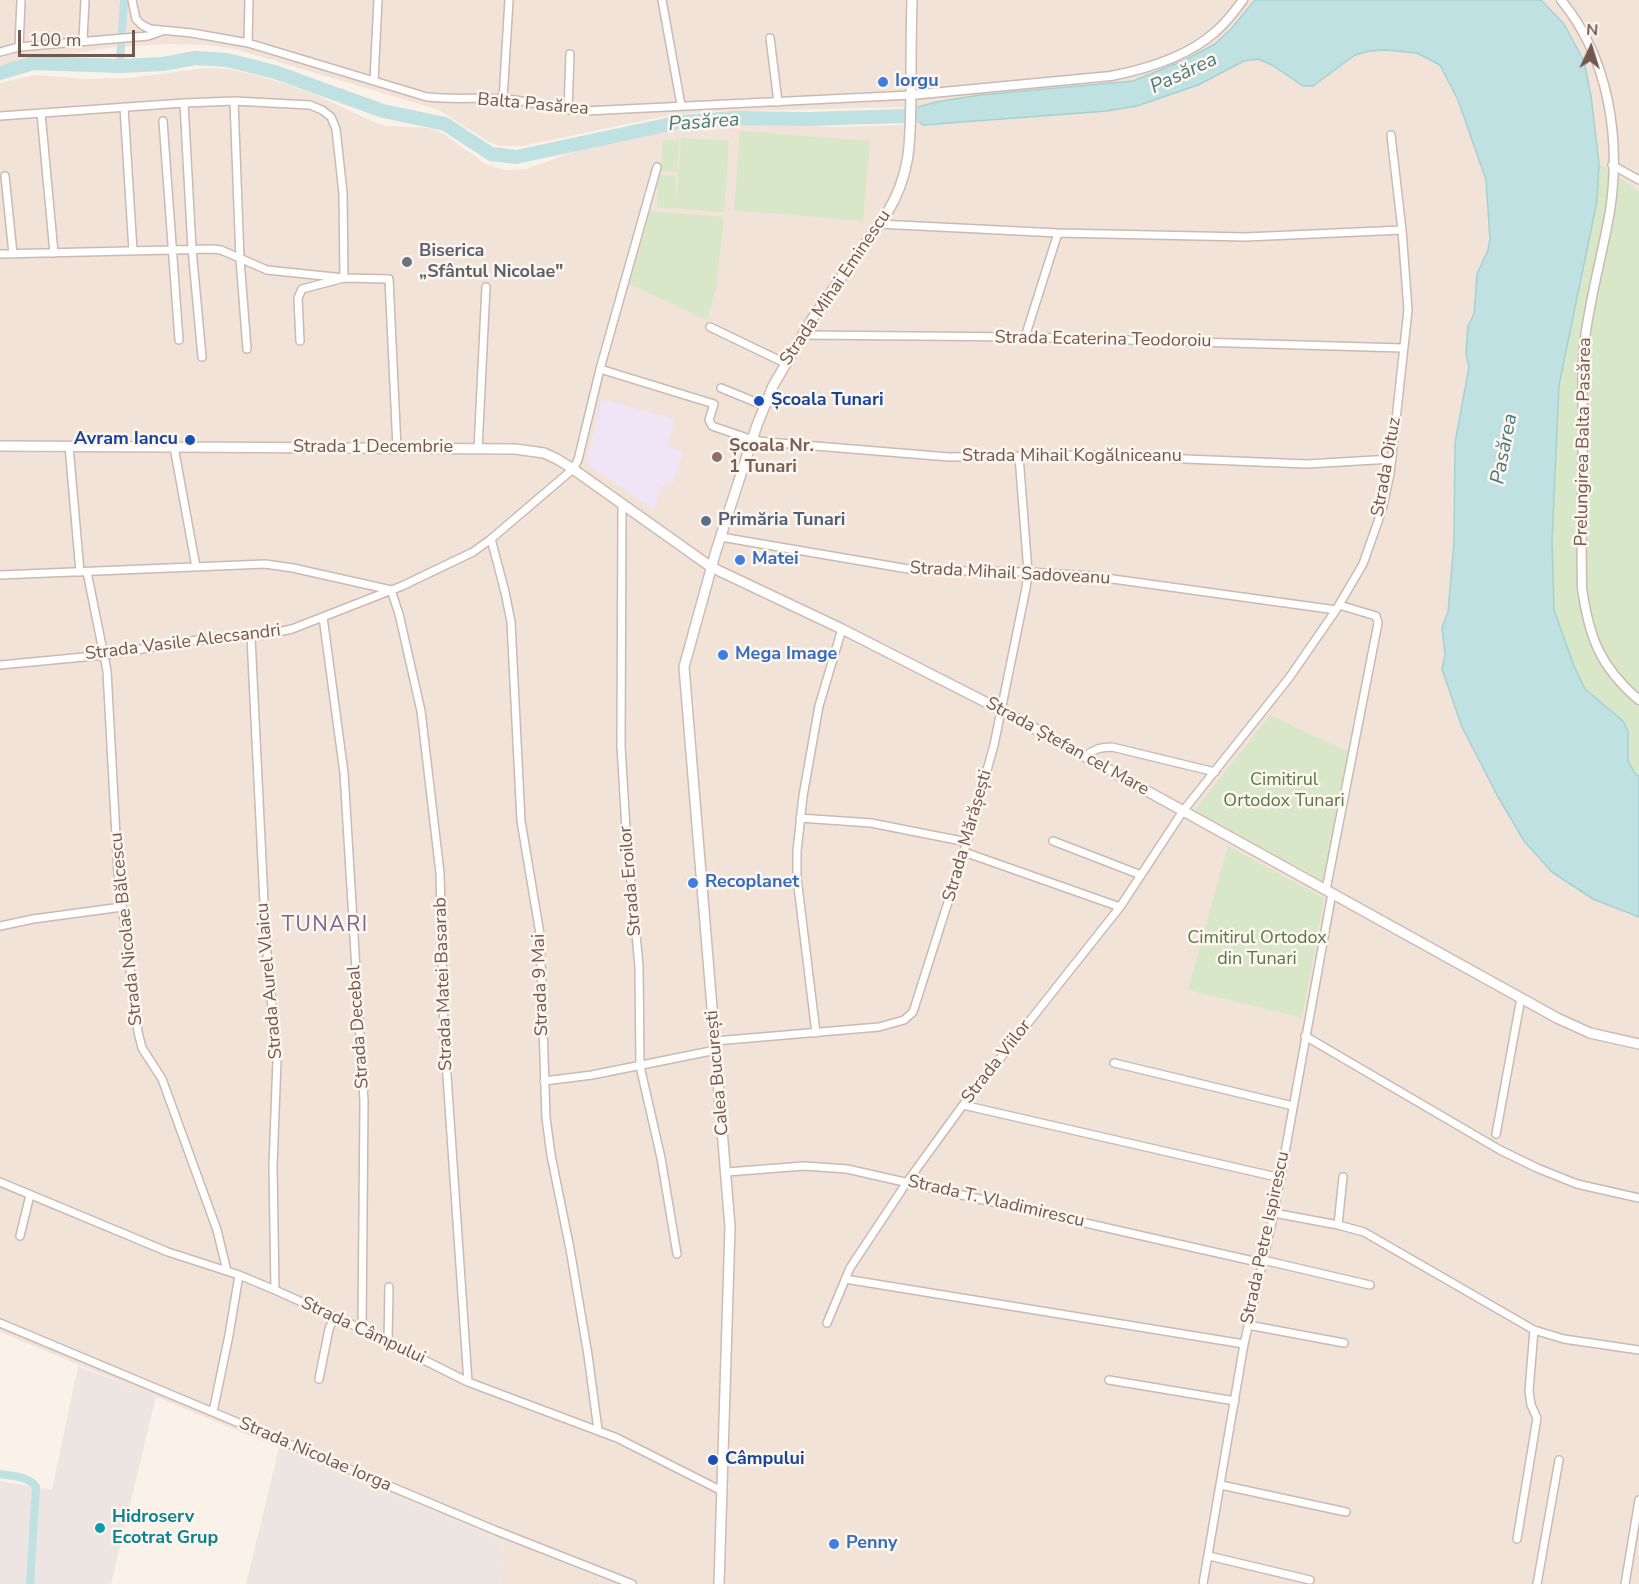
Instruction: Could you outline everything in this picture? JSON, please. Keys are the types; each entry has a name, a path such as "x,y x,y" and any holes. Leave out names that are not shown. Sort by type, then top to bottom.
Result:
{"main road":[{"name":"Strada Mihai Eminescu","path":"711,567 765,406 785,363 895,199 905,174 910,131 912,0"},
{"name":"Strada 1 Decembrie","path":"0,446 530,450 544,453 573,469 711,567"},
{"name":"Strada Ștefan cel Mare","path":"711,567 842,629 1001,710 1577,1028 1639,1044"},
{"name":"Calea București","path":"711,567 687,653 684,674 727,1172 730,1244 719,1584"}],"street":[{"path":"19,47 21,0"},
{"path":"83,40 85,0"},
{"name":"Balta Pasărea","path":"132,0 136,19 142,25 248,43 427,97 503,99 568,110 910,99"},
{"path":"248,43 249,0"},
{"path":"374,81 378,0"},
{"path":"503,99 509,0"},
{"path":"662,0 681,105"},
{"path":"910,99 1111,76 1140,70 1177,55 1201,42 1228,20 1243,0"},
{"name":"Prelungirea Balta Pasărea","path":"1561,0 1580,26 1598,63 1607,91 1612,135 1609,213 1591,298 1584,347 1582,588 1587,622 1598,651 1624,687 1639,700"},
{"name":"Balta Pasărea","path":"0,52 19,47 83,40 148,36 164,30"},
{"path":"770,38 778,102"},
{"path":"568,110 570,54"},
{"path":"234,101 240,259 247,349"},
{"path":"0,116 234,101 310,105 322,110 331,117 336,129 343,193 344,278"},
{"path":"184,103 192,249 202,357"},
{"path":"124,107 133,251"},
{"path":"41,113 54,253"},
{"path":"163,121 179,340"},
{"name":"Strada Oituz","path":"1183,811 1289,678 1338,607 1363,564 1382,510 1392,459 1408,310 1391,135"},
{"path":"1612,165 1639,180"},
{"path":"573,469 580,453 600,369 657,167"},
{"path":"5,176 13,254"},
{"path":"879,224 1058,233 1285,236 1402,230"},
{"path":"1025,338 1058,233"},
{"path":"0,254 221,250 267,270 344,278 386,278 390,280 397,448"},
{"path":"300,341 298,298 302,289 344,278"},
{"path":"478,449 486,287"},
{"path":"710,327 785,363"},
{"name":"Strada Ecaterina Teodoroiu","path":"802,335 1025,338 1403,348"},
{"name":"Strada Mihail Kogălniceanu","path":"600,369 714,404 710,424 753,440 920,455 1100,455 1307,464 1392,459"},
{"path":"721,388 765,406"},
{"name":"Strada Nicolae Bălcescu","path":"69,446 83,572 105,655 109,690 118,873 138,1032 142,1048 162,1079 217,1230 227,1271"},
{"path":"174,447 196,567"},
{"name":"Strada Mărășești","path":"544,1081 640,1066 716,1046 879,1027 904,1020 913,1012 964,852 994,745 1028,572 1019,456"},
{"name":"Strada Vasile Alecsandri","path":"0,665 105,655 176,643 250,637 292,629 449,565 491,539 573,469"},
{"name":"Strada Eroilor","path":"622,504 621,746 639,966 640,1066 661,1158 677,1254"},
{"name":"Strada Mihail Sadoveanu","path":"721,537 914,570 1028,572 1122,580 1338,607 1376,616 1378,623 1329,891"},
{"name":"Strada 9 Mai","path":"491,539 511,622 521,820 540,934 544,1081 551,1155 578,1296 598,1430"},
{"path":"0,575 265,564 391,590"},
{"name":"Strada Matei Basarab","path":"391,590 399,614 421,711 440,873 444,1032 468,1382"},
{"name":"Strada Decebal","path":"323,617 344,774 364,1101 362,1329"},
{"path":"816,1033 797,878 800,818 819,706 842,629"},
{"name":"Strada Aurel Vlaicu","path":"250,637 266,943 277,1060 273,1166 275,1290"},
{"path":"1086,756 1101,747 1112,747 1215,772"},
{"name":"Strada Viilor","path":"827,1323 850,1268 907,1182 963,1106 1120,907 1183,811"},
{"path":"800,818 871,823 967,842"},
{"path":"1053,841 1141,874"},
{"path":"964,852 1120,907"},
{"name":"Strada Petre Ispirescu","path":"1203,1584 1244,1344 1281,1178 1329,891"},
{"path":"0,926 33,919 122,907"},
{"path":"1496,1134 1521,998"},
{"path":"1305,1036 1500,1150 1537,1168 1577,1184 1639,1198"},
{"path":"1114,1063 1293,1106"},
{"path":"963,1106 1281,1178"},
{"name":"Strada T. Vladimirescu","path":"727,1172 828,1166 1370,1285"},
{"path":"1338,1225 1343,1177"},
{"name":"Strada Câmpului","path":"0,1182 168,1252 239,1275 275,1290 362,1329 468,1382 598,1430 722,1491"},
{"path":"20,1236 30,1195"},
{"path":"1274,1214 1364,1232 1534,1330 1564,1339 1639,1350"},
{"path":"213,1412 239,1275"},
{"path":"845,1280 1244,1344"},
{"path":"388,1342 389,1287"},
{"path":"320,1379 329,1329 334,1317"},
{"name":"Strada Nicolae Iorga","path":"0,1323 497,1532 632,1584"},
{"path":"1248,1325 1344,1343"},
{"path":"1517,1539 1537,1418 1531,1405 1529,1391 1534,1330"},
{"path":"1109,1380 1235,1401"},
{"path":"1537,1584 1559,1460"},
{"path":"1221,1485 1346,1512"},
{"path":"1624,1584 1639,1500"},
{"path":"1209,1556 1310,1580"}],"shaded area":[{"path":"0,0 1255,0 1215,44 1155,73 1133,81 980,95 936,102 923,125 1107,111 1198,85 1245,61 1258,59 1272,65 1304,86 1313,86 1356,55 1369,51 1417,53 1440,65 1458,100 1486,180 1490,239 1488,250 1477,274 1474,315 1468,326 1466,354 1469,367 1456,443 1454,542 1448,612 1442,627 1445,655 1442,669 1462,727 1497,795 1626,914 1639,917 1639,1584 501,1584 504,1541 0,1332 0,83 35,75 85,79 131,78 204,68 230,69 312,93 376,123 388,126 429,128 441,132 487,165 506,170 526,169 585,148 670,131 740,123 835,127 903,125 904,107 702,112 666,116 522,146 500,146 489,142 439,110 239,50 210,45 172,44 116,47 0,65"},
{"path":"1541,0 1639,0 1639,191 1599,163 1591,96 1584,61 1564,24"},
{"path":"602,399 675,419 667,446 683,452 674,481 660,488 654,510 586,463"},
{"path":"78,1366 156,1396 111,1584 0,1584 0,1481 52,1490"},
{"path":"279,1448 504,1541 501,1584 246,1584"}],"green space":[{"path":"740,131 870,141 863,221 734,210"},
{"path":"681,138 729,141 724,212 657,207 658,175 676,176 676,206"},
{"path":"663,140 679,141 677,172 661,171"},
{"path":"1599,163 1639,191 1639,776 1636,775 1628,761 1628,731 1623,721 1585,689 1574,666 1554,610 1552,541 1559,385 1597,201"},
{"path":"650,211 724,217 716,288 707,320 629,284"},
{"name":"Cimitirul Ortodox Tunari","path":"1270,715 1350,753 1325,882 1195,810"},
{"name":"Cimitirul Ortodox din Tunari","path":"1228,846 1324,898 1302,1018 1188,990"}],"water":[{"path":"1255,0 1541,0 1564,24 1584,61 1591,96 1599,163 1597,201 1559,385 1552,541 1554,610 1574,666 1585,689 1623,721 1628,731 1628,761 1636,775 1639,776 1639,917 1593,899 1552,872 1524,841 1462,727 1442,669 1445,655 1442,627 1448,612 1454,542 1455,443 1469,367 1466,354 1468,326 1474,314 1477,274 1488,250 1490,239 1486,180 1458,100 1440,65 1417,53 1369,51 1355,55 1313,86 1303,86 1272,65 1258,59 1244,61 1198,85 1137,106 1107,111 923,125 919,122 918,107 936,102 980,95 1133,81 1185,60 1215,44"}],"waterway":[{"path":"122,31 124,0"},
{"path":"120,66 121,43"},
{"name":"Pasărea","path":"0,73 33,63 120,66 163,64 195,58 227,60 275,72 383,111 445,124 491,154 516,157 680,122 735,118 808,119 937,115"},
{"path":"0,1474 25,1479 36,1487 30,1584"}],"place":[{"name":"Iorgu","path":"883,82"},
{"name":"Biserica „Sfântul Nicolae\"","path":"407,262"},
{"name":"Școala Tunari","path":"759,401"},
{"name":"Avram Iancu","path":"190,440"},
{"name":"Școala Nr. 1 Tunari","path":"717,457"},
{"name":"Primăria Tunari","path":"706,521"},
{"name":"Matei","path":"740,560"},
{"name":"Mega Image","path":"723,655"},
{"name":"Recoplanet","path":"693,883"},
{"name":"Câmpului","path":"713,1460"},
{"name":"Hidroserv Ecotrat Grup","path":"100,1528"},
{"name":"Penny","path":"834,1544"}],"district":[{"name":"TUNARI","path":"325,926"}]}
